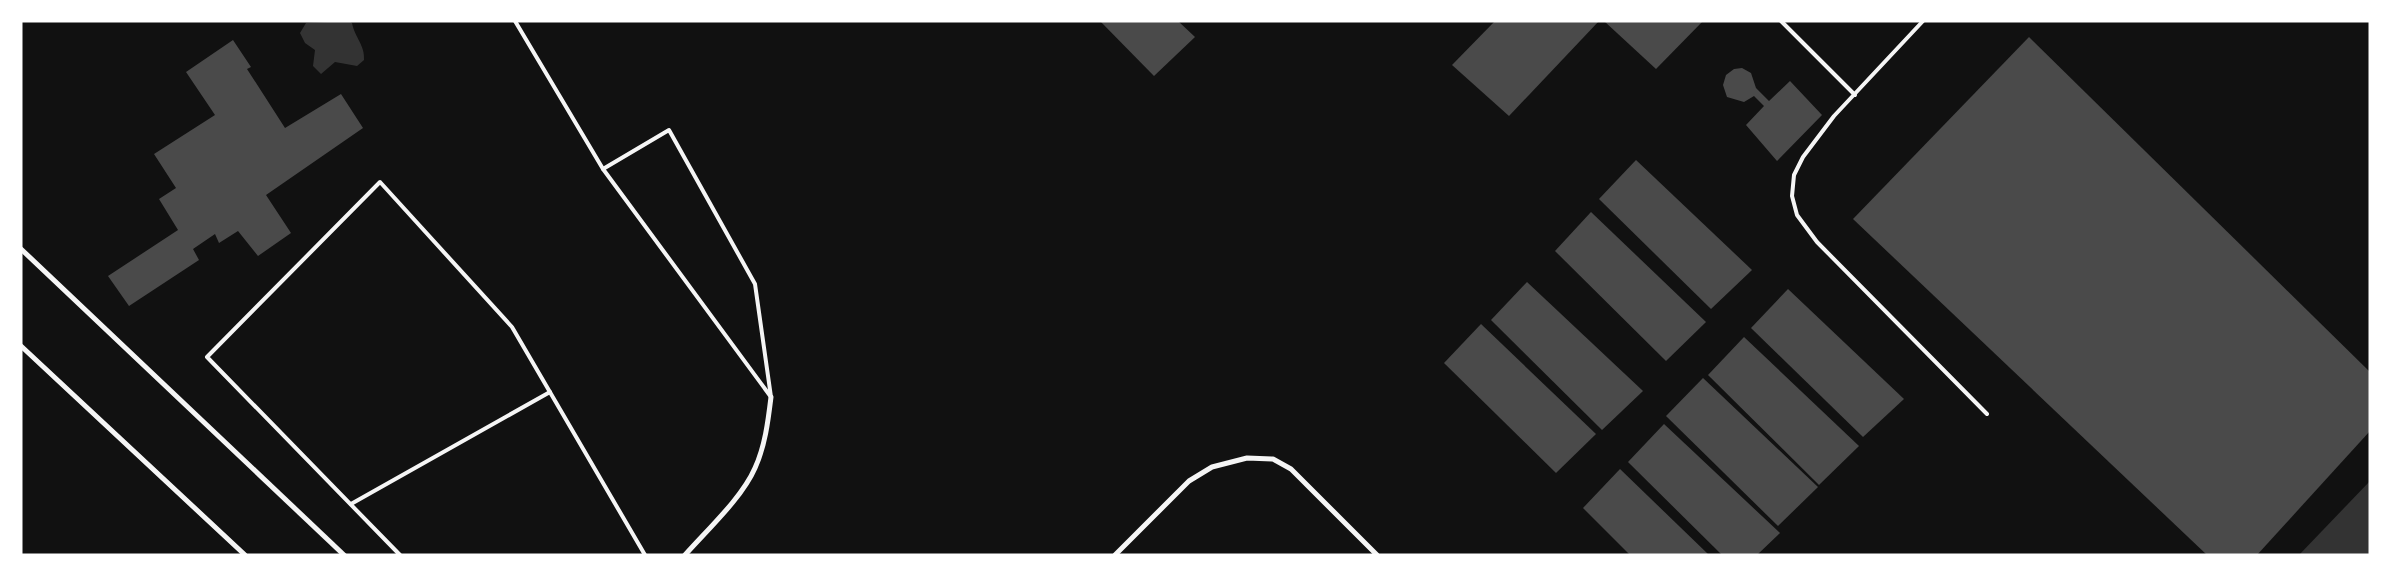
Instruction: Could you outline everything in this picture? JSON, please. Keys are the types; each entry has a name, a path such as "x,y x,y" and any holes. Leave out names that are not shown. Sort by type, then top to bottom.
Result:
{"street":[{"path":"21,249 344,555"},
{"path":"21,346 245,555"},
{"path":"685,555 738,495 755,470 765,441 772,398"},
{"path":"1116,555 1189,481 1212,468 1247,458 1273,459 1291,469 1377,555"}],"lane":[{"path":"515,21 603,169 772,398"},
{"path":"1781,21 1855,95"},
{"path":"1923,21 1834,116 1802,157 1794,175 1792,196 1797,215 1817,242 1987,414"},
{"path":"603,169 670,130 755,284 772,398"},
{"path":"400,555 207,357 380,182 512,326 645,555"},
{"path":"351,504 550,392"}],"shaded area":[{"path":"349,21 352,23 361,46 364,60 357,66 335,62 321,74 313,66 315,50 305,43 300,33 306,23"},
{"path":"2370,481 2370,555 2299,555"}],"building":[{"path":"1100,21 1178,21 1195,37 1154,76"},
{"path":"1495,21 1599,21 1509,116 1452,65"},
{"path":"1604,21 1703,21 1656,69"},
{"path":"2029,37 2370,372 2370,431 2257,555 2207,555 1853,219"},
{"path":"233,40 251,67 247,69 285,128 341,94 363,128 266,195 291,233 258,256 238,231 219,243 215,234 193,249 199,260 129,306 108,276 178,230 159,199 176,188 154,154 215,115 186,72"},
{"path":"1742,68 1751,73 1756,88 1769,101 1790,81 1822,115 1777,161 1746,125 1764,106 1754,96 1744,102 1727,97 1723,85 1726,75 1734,69"},
{"path":"1636,160 1752,270 1711,309 1599,199"},
{"path":"1591,212 1706,322 1666,361 1555,251"},
{"path":"1527,282 1643,391 1602,430 1491,320"},
{"path":"1788,289 1904,399 1863,437 1751,328"},
{"path":"1481,324 1596,434 1556,473 1444,363"},
{"path":"1744,337 1859,446 1819,485 1708,375"},
{"path":"1703,378 1818,487 1778,526 1666,416"},
{"path":"1664,424 1780,533 1757,555 1722,555 1628,462"},
{"path":"1620,469 1709,555 1630,555 1583,508"}]}
